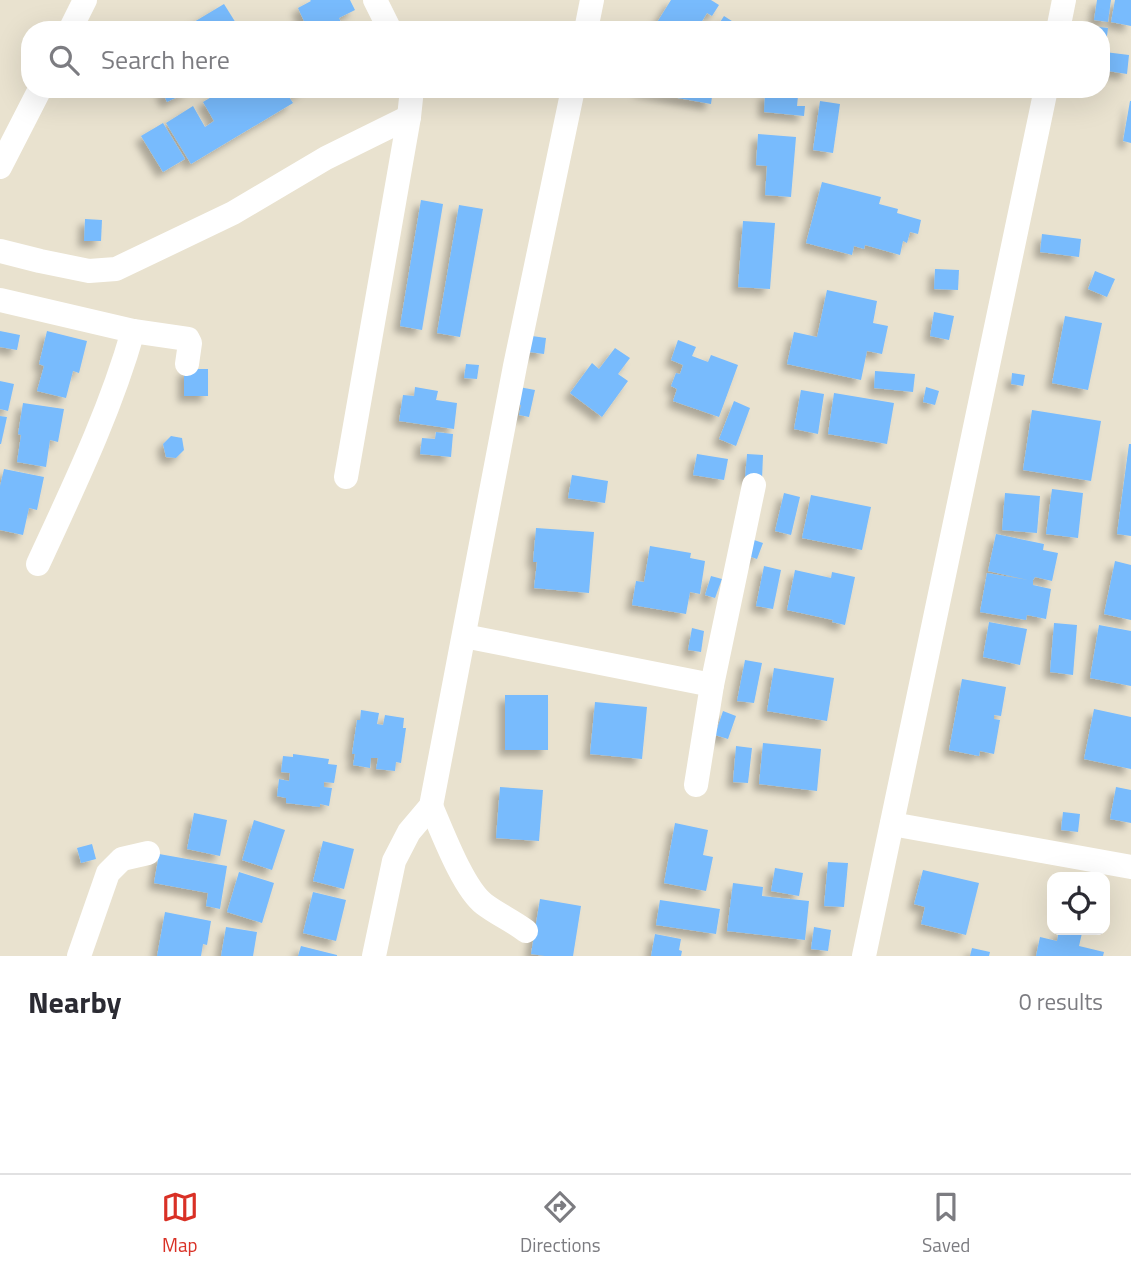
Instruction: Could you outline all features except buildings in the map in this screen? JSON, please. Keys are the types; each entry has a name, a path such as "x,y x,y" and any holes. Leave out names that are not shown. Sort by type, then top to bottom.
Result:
{"street":[{"path":"74,21 85,0"},
{"path":"375,0 386,21"},
{"path":"588,21 592,0"},
{"path":"1060,21 1064,0"},
{"path":"0,167 35,98"},
{"path":"346,477 411,98"},
{"path":"374,956 394,861 409,832 431,806 514,366 571,98"},
{"path":"864,956 1044,98"},
{"path":"0,251 89,271 116,269 233,212 326,158 409,117"},
{"path":"0,239 89,258 116,269"},
{"path":"0,300 133,331 188,339 190,343 187,364"},
{"path":"38,564 78,479 117,383 133,331"},
{"path":"696,785 712,685 754,485"},
{"path":"464,636 712,685"},
{"path":"431,806 465,880 482,903 526,931"},
{"path":"892,824 1131,867"},
{"path":"79,956 107,873 122,859 148,853"}]}
